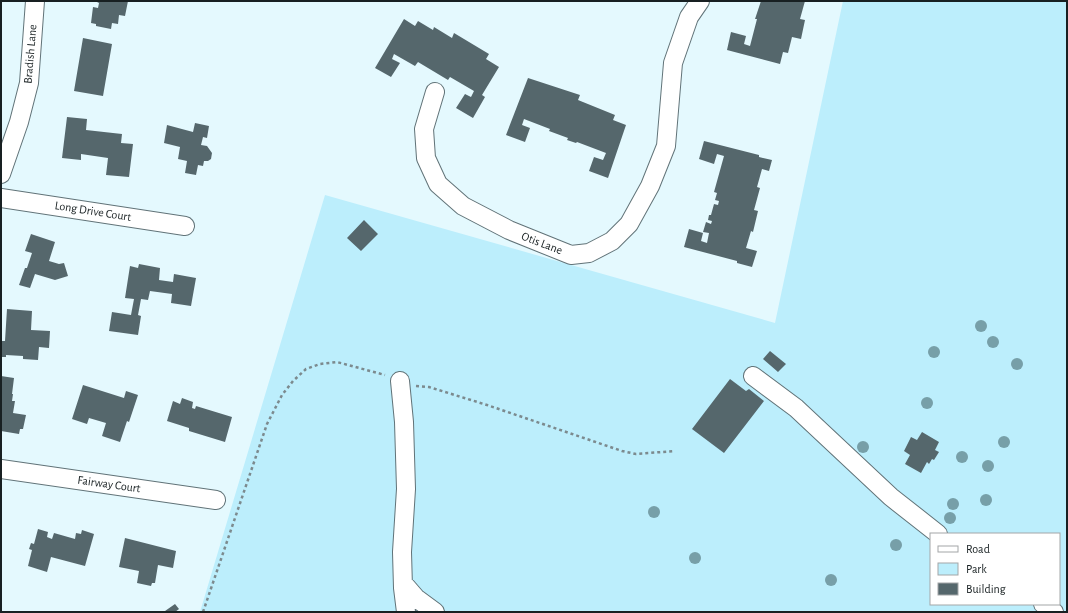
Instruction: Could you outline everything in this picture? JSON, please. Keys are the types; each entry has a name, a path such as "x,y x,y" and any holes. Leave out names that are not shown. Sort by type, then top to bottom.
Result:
{"street":[{"name":"Bradish Lane","path":"1,174 29,83 35,1"},
{"name":"Otis Lane","path":"435,92 424,129 426,158 438,184 463,206 509,230 571,254 589,253 612,241 629,224 650,186 666,146 673,63 689,17 700,1"},
{"name":"Long Drive Court","path":"1,198 185,226"},
{"path":"753,376 796,408 891,497 937,533"},
{"path":"400,381 404,422 406,489 402,552 406,612"},
{"name":"Fairway Court","path":"1,469 216,500"},
{"path":"403,583 416,598 435,612"},
{"path":"1044,605 1054,612"}],"green space":[{"path":"843,1 1067,1 1067,612 200,612 325,195 775,323"}],"building":[{"path":"95,1 128,1 125,16 119,15 118,24 112,23 111,29 96,26 96,24 91,23 93,7 98,8 99,3"},
{"path":"761,1 805,1 800,19 805,20 801,39 792,37 788,53 783,52 780,64 727,50 731,32 746,36 744,44 750,46 757,19 755,19"},
{"path":"404,19 415,26 418,21 433,30 434,27 452,38 454,33 489,54 486,59 499,67 482,95 485,97 473,118 456,108 465,94 471,97 474,91 450,77 448,80 418,62 415,66 394,54 392,59 400,63 391,77 375,68"},
{"path":"83,38 112,44 103,96 74,91"},
{"path":"528,78 580,95 578,100 615,115 613,120 626,125 608,178 589,171 594,157 603,160 606,153 577,142 567,140 568,138 549,131 550,129 524,119 522,125 530,128 525,142 506,135"},
{"path":"67,117 87,119 86,130 122,134 121,143 133,144 129,177 106,175 108,158 81,154 81,160 62,158"},
{"path":"195,123 209,126 207,138 203,137 201,145 207,146 212,153 211,159 204,161 203,166 198,165 196,175 185,173 187,161 178,159 180,147 164,143 167,125 193,132"},
{"path":"704,141 759,155 759,157 772,160 769,171 762,169 757,187 760,188 754,210 758,211 753,232 751,231 746,248 757,251 752,267 737,263 737,261 684,247 689,229 703,233 701,241 707,243 709,233 703,232 706,222 711,224 712,221 708,220 709,215 711,215 714,204 718,205 719,201 715,200 717,193 714,192 724,156 717,154 714,164 699,159"},
{"path":"364,220 378,234 361,251 347,238"},
{"path":"31,234 55,242 49,261 59,264 64,263 68,276 55,280 35,274 30,288 19,285 32,253 25,251"},
{"path":"139,264 160,268 159,280 173,282 174,274 196,278 191,306 171,303 172,294 150,291 148,300 141,299 138,315 141,316 138,335 109,331 112,312 131,315 134,299 125,298 130,266 138,268"},
{"path":"7,309 32,311 31,330 50,331 49,348 39,347 38,360 23,359 23,356 6,355 6,357 1,357 1,341 5,341"},
{"path":"770,351 786,364 778,372 763,359"},
{"path":"1,376 14,378 12,401 15,401 13,413 26,415 23,429 20,429 19,434 1,431"},
{"path":"730,379 746,391 749,389 764,401 724,453 692,429"},
{"path":"83,385 124,398 126,391 138,395 129,422 127,421 120,442 102,436 106,423 89,418 87,424 72,419"},
{"path":"182,398 193,402 192,408 195,409 196,406 232,417 225,442 189,431 189,428 167,421 173,401 180,404"},
{"path":"922,432 939,442 935,450 939,452 934,460 932,459 929,464 927,462 921,473 905,464 910,455 904,451 911,437 917,440"},
{"path":"38,529 48,532 47,537 52,539 54,533 75,539 76,533 81,534 82,530 94,534 85,566 51,557 47,572 28,566 32,550 29,549 31,543 34,544"},
{"path":"125,538 176,551 173,568 158,565 155,583 152,583 151,586 137,583 139,571 119,567"},
{"path":"175,604 179,609 175,612 165,611"}]}
